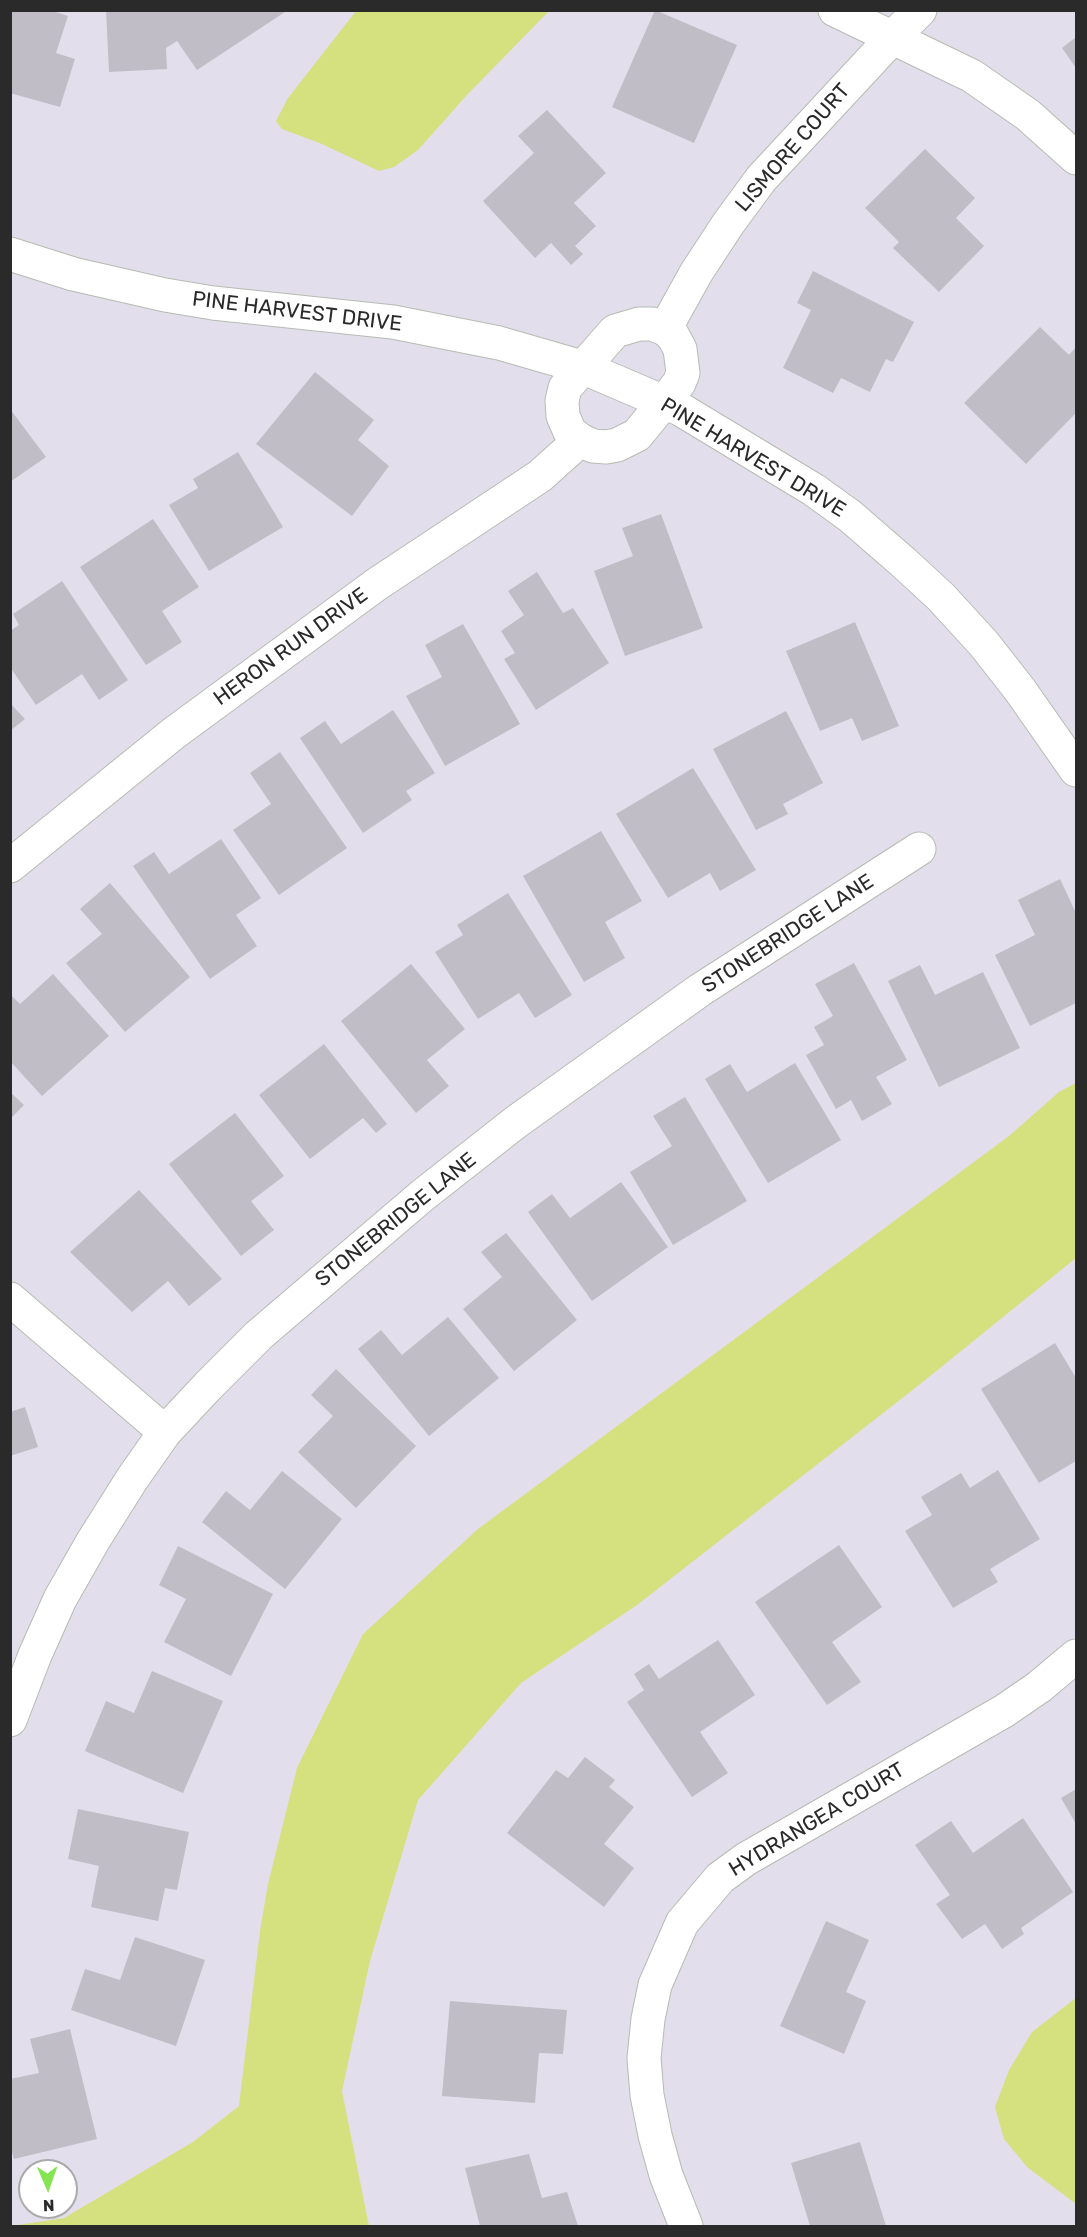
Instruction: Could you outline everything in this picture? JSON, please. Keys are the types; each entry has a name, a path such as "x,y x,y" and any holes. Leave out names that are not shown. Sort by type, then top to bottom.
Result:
{"street":[{"path":"835,10 972,75 1028,115 1077,158"},
{"name":"LISMORE COURT","path":"665,329 703,263 761,179 920,10"},
{"name":"PINE HARVEST DRIVE","path":"10,254 73,274 165,295 213,303 393,322 499,343 582,367 664,402 713,428 814,490 850,516 903,562 941,597 984,644 1077,770"},
{"path":"639,324 652,324 665,329 674,336 680,349 683,373 679,383 645,427 628,441 606,447 593,446 570,432 563,416 562,401 565,388 615,331 625,326 639,324"},
{"name":"HERON RUN DRIVE","path":"10,866 174,733 377,584 540,476 580,440"},
{"name":"STONEBRIDGE LANE","path":"10,1720 60,1599 93,1540 165,1432 260,1335 423,1195 516,1122 700,990 919,849"},
{"path":"10,1299 165,1432"},
{"name":"HYDRANGEA COURT","path":"686,2226 666,2175 655,2135 647,2095 644,2058 648,2019 655,1985 682,1923 720,1878 746,1859 1004,1711 1039,1687 1077,1656"}],"shaded area":[{"path":"356,11 549,11 467,95 418,150 394,167 379,171 322,144 282,129 276,121 288,98"},
{"path":"1076,1083 1076,1258 919,1385 637,1605 521,1683 418,1800 370,1961 342,2091 369,2226 11,2226 57,2219 78,2219 78,2210 193,2142 239,2106 260,1931 268,1884 297,1768 363,1634 478,1529 1009,1136 1059,1092"},
{"path":"1076,1998 1076,2204 1027,2167 1004,2139 995,2107 1009,2070 1032,2032"}],"building":[{"path":"10,10 50,10 68,16 56,53 75,59 60,107 10,93"},
{"path":"106,10 288,10 197,70 177,41 166,48 167,69 109,72"},
{"path":"655,10 737,45 694,143 612,107"},
{"path":"1076,37 1076,68 1062,48"},
{"path":"547,110 606,173 574,203 596,226 575,246 583,254 571,265 551,243 535,258 483,201 534,153 518,136"},
{"path":"925,149 975,198 956,218 984,246 939,292 893,248 899,242 865,208"},
{"path":"813,271 914,322 893,362 886,359 870,392 841,378 833,393 783,368 811,310 797,303"},
{"path":"1040,327 1069,355 1076,347 1076,413 1026,464 964,403"},
{"path":"315,372 374,420 358,440 389,466 352,516 256,444"},
{"path":"10,409 46,457 10,482"},
{"path":"238,452 283,527 209,571 169,505 198,488 193,479"},
{"path":"661,514 703,628 625,656 594,571 633,556 622,528"},
{"path":"153,519 199,587 162,611 182,642 146,665 80,567"},
{"path":"537,572 563,613 573,608 609,663 536,710 504,659 515,653 501,631 524,615 508,591"},
{"path":"62,581 128,680 99,700 82,674 36,705 10,667 10,631 19,625 13,614"},
{"path":"855,622 899,726 862,741 852,718 820,731 786,651"},
{"path":"463,624 520,724 445,766 406,696 442,677 425,645"},
{"path":"10,703 25,719 10,731"},
{"path":"393,710 435,773 406,791 412,800 363,833 300,738 325,721 341,744"},
{"path":"786,711 823,783 783,804 788,814 756,830 713,749"},
{"path":"280,752 347,848 279,895 233,830 271,804 250,773"},
{"path":"693,768 756,870 720,891 710,873 668,898 616,814"},
{"path":"601,831 642,901 605,922 625,958 584,982 523,876"},
{"path":"221,839 261,898 236,915 257,946 210,979 133,866 154,852 169,874"},
{"path":"1060,879 1076,913 1076,1003 1030,1026 995,955 1035,935 1018,900"},
{"path":"110,883 190,977 125,1032 66,963 102,934 80,909"},
{"path":"508,893 572,995 535,1018 519,993 478,1019 435,952 463,935 457,925"},
{"path":"854,963 907,1060 876,1077 892,1104 862,1121 851,1100 836,1109 806,1055 824,1045 814,1027 833,1016 815,984"},
{"path":"411,964 465,1029 427,1060 449,1086 416,1113 341,1021"},
{"path":"920,965 935,995 983,972 1020,1048 939,1087 888,981"},
{"path":"53,974 109,1036 42,1096 10,1061 10,994 20,1004"},
{"path":"324,1044 387,1124 376,1133 363,1118 310,1159 259,1095"},
{"path":"795,1063 841,1140 768,1183 705,1079 730,1064 747,1092"},
{"path":"10,1092 24,1105 10,1119"},
{"path":"685,1097 747,1201 673,1245 630,1172 672,1146 653,1116"},
{"path":"235,1113 284,1176 251,1201 274,1230 241,1256 169,1164"},
{"path":"621,1182 668,1247 592,1301 528,1212 552,1194 570,1218"},
{"path":"139,1190 222,1279 189,1306 168,1281 132,1312 70,1252"},
{"path":"506,1233 577,1320 514,1371 463,1309 502,1277 481,1252"},
{"path":"448,1317 499,1378 429,1436 358,1349 381,1330 402,1355"},
{"path":"1055,1343 1076,1378 1076,1461 1039,1483 981,1389"},
{"path":"336,1369 416,1446 356,1508 298,1452 333,1416 311,1395"},
{"path":"25,1407 38,1447 10,1456 10,1412"},
{"path":"998,1470 1040,1539 990,1569 998,1582 953,1608 905,1531 932,1515 921,1497 961,1473 970,1488"},
{"path":"282,1471 342,1519 285,1589 202,1522 226,1491 250,1510"},
{"path":"839,1545 882,1607 832,1642 861,1682 827,1705 755,1602"},
{"path":"178,1546 273,1594 231,1676 164,1642 186,1599 159,1585"},
{"path":"718,1640 755,1695 700,1732 728,1773 692,1797 627,1702 644,1690 634,1674 649,1664 659,1679"},
{"path":"152,1671 223,1701 183,1793 85,1751 106,1701 134,1713"},
{"path":"585,1757 615,1780 609,1787 634,1807 604,1844 634,1868 604,1907 507,1833 556,1770 568,1778"},
{"path":"1076,1789 1076,1824 1061,1798"},
{"path":"78,1809 189,1832 177,1890 165,1888 158,1921 91,1907 99,1866 68,1859"},
{"path":"1023,1818 1073,1892 1021,1928 1024,1934 1002,1949 985,1924 962,1939 936,1904 950,1895 915,1845 951,1821 973,1853"},
{"path":"826,1921 869,1940 846,1992 866,2001 844,2054 780,2026"},
{"path":"135,1937 205,1960 176,2046 71,2010 85,1969 120,1980"},
{"path":"450,2001 567,2010 563,2054 539,2053 535,2103 442,2096"},
{"path":"70,2029 97,2139 14,2159 10,2145 10,2079 39,2073 30,2039"},
{"path":"860,2142 886,2226 810,2226 791,2163"},
{"path":"529,2154 542,2198 567,2192 578,2226 480,2226 465,2168"}]}
